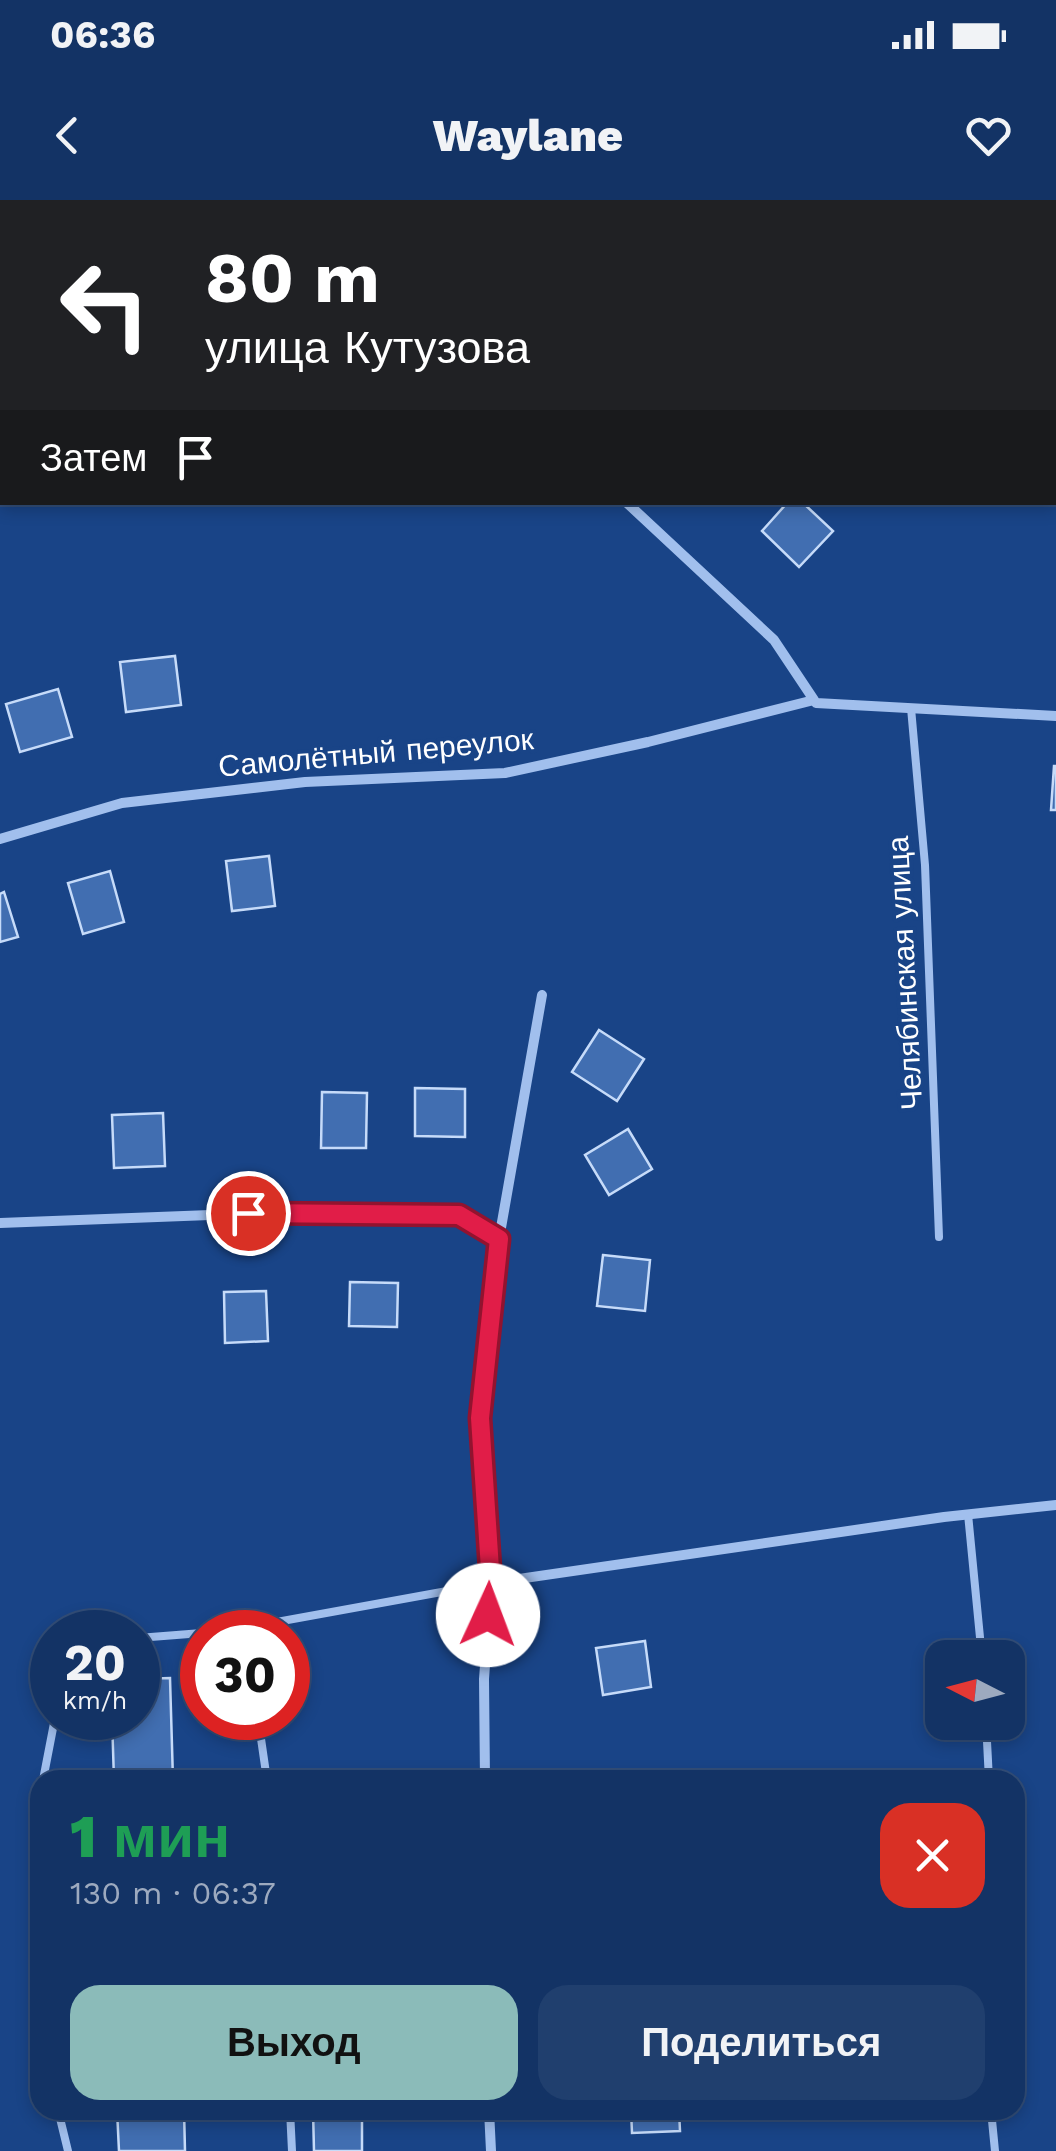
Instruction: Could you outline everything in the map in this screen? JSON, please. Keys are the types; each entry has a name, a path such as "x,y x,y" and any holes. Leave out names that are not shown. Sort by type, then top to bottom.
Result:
{"street":[{"path":"629,505 774,640 815,701"},
{"name":"Самолётный переулок","path":"0,839 122,804 304,782 505,772 815,701 1056,716"},
{"path":"485,1770 484,1679 491,1584 480,1418 499,1239 542,995"},
{"path":"0,1223 287,1212 459,1215 499,1239"},
{"path":"491,1584 968,1514 1056,1506"},
{"path":"489,2120 491,2151"}],"lane":[{"name":"Челябинская улица","path":"911,708 925,865 939,1237"},
{"path":"968,1514 980,1640"},
{"path":"310,1621 491,1584"},
{"path":"45,1770 51,1740"},
{"path":"261,1740 266,1770"},
{"path":"987,1740 988,1770"},
{"path":"60,2120 68,2151"},
{"path":"290,2120 292,2151"},
{"path":"992,2120 996,2151"}],"building":[{"path":"785,505 805,505 833,531 799,567 762,531"},
{"path":"175,656 181,705 126,712 120,662"},
{"path":"58,689 72,737 20,752 6,704"},
{"path":"1054,766 1056,810 1051,810"},
{"path":"269,856 275,906 232,911 226,861"},
{"path":"110,871 124,922 83,934 68,883"},
{"path":"4,892 18,937 0,942 0,894"},
{"path":"599,1030 644,1059 617,1101 572,1072"},
{"path":"415,1088 465,1089 465,1137 415,1136"},
{"path":"322,1092 367,1093 366,1148 321,1148"},
{"path":"163,1113 165,1166 114,1168 112,1115"},
{"path":"628,1129 652,1169 609,1195 585,1155"},
{"path":"603,1255 650,1260 645,1311 597,1306"},
{"path":"350,1282 398,1283 397,1327 349,1326"},
{"path":"266,1291 268,1341 225,1343 224,1292"},
{"path":"645,1641 651,1687 603,1695 596,1648"},
{"path":"160,1678 170,1678 173,1770 114,1770 113,1740 160,1740"},
{"path":"117,2120 184,2120 185,2151 119,2151"},
{"path":"313,2120 362,2120 362,2151 314,2151"},
{"path":"631,2120 679,2120 680,2131 632,2133"}],"route":[{"path":"248,1213 459,1215 499,1239 480,1418 491,1584 488,1615"}]}
